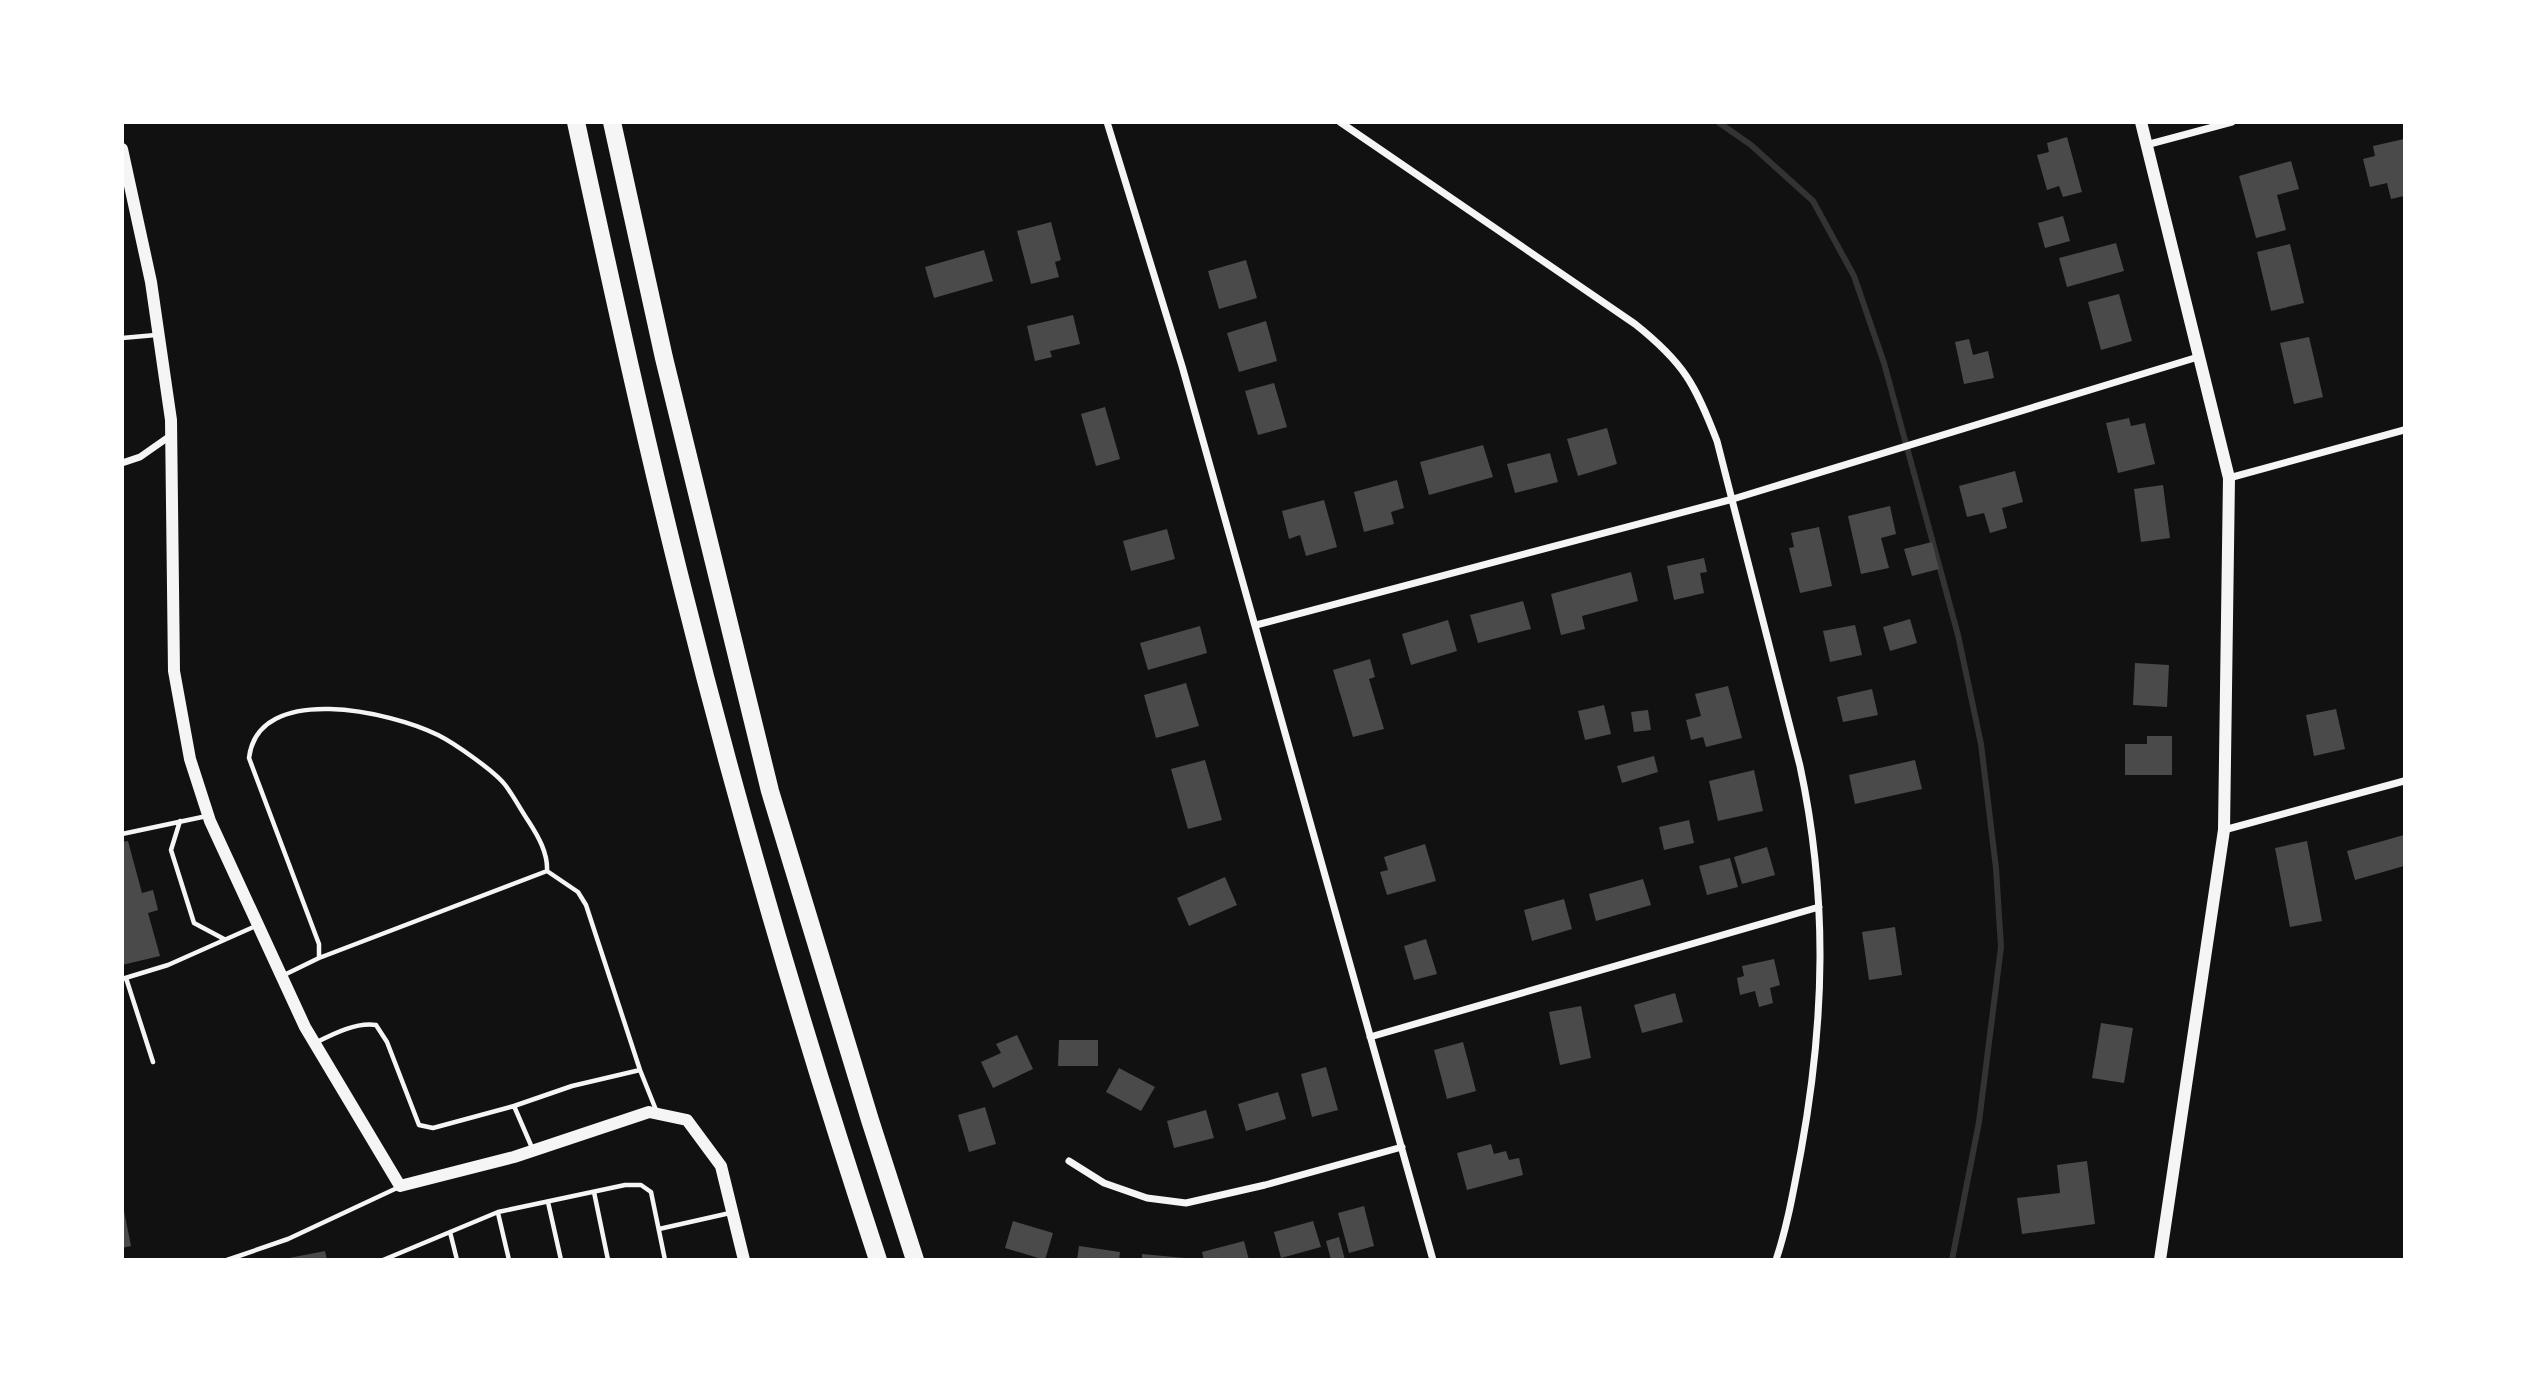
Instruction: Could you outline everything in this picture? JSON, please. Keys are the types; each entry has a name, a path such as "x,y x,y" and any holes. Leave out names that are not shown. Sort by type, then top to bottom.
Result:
{"highway":[{"path":"576,122 683,590 829,1113 878,1259"},
{"path":"612,122 664,358 770,791 915,1259"}],"street":[{"path":"1107,122 1182,366 1433,1259"},
{"path":"1340,122 1662,345 1683,368 1700,398 1717,441 1800,766 1810,814 1819,906 1819,1023 1811,1091 1790,1209 1776,1259"},
{"path":"2141,122 2229,478 2224,830 2160,1259"},
{"path":"2146,145 2232,122"},
{"path":"122,149 151,282 171,436 174,671 190,759 208,816 314,1044 400,1186 533,1150 649,1112 687,1120 721,1166 744,1259"},
{"path":"1256,625 1733,499 2197,357"},
{"path":"2229,478 2404,430"},
{"path":"122,463 140,457 171,436"},
{"path":"2224,830 2404,782"},
{"path":"1370,1037 1819,906"},
{"path":"1069,1161 1104,1183 1147,1198 1186,1203 1265,1185 1402,1147"}],"lane":[{"path":"122,338 159,335"},
{"path":"319,958 319,944 249,758 257,732 275,717 306,710 356,710 385,716 438,735 505,783 537,836 547,862 547,871"},
{"path":"122,834 208,816"},
{"path":"180,821 171,850 194,923 224,940"},
{"path":"281,976 319,958 547,871"},
{"path":"547,871 578,892 586,905 640,1070 658,1114"},
{"path":"153,1062 124,979 168,965 258,925"},
{"path":"314,1044 333,1034 368,1024 376,1025 387,1042 419,1125 433,1128 514,1106 572,1086 640,1070"},
{"path":"514,1106 533,1150"},
{"path":"383,1259 498,1212 625,1185 641,1185 651,1192 664,1259"},
{"path":"227,1259 288,1239 400,1186"},
{"path":"594,1192 608,1259"},
{"path":"548,1202 561,1259"},
{"path":"498,1212 509,1259"},
{"path":"659,1229 733,1213"},
{"path":"450,1232 457,1259"}],"building":[{"path":"2067,137 2082,192 2063,197 2059,186 2047,190 2037,155 2049,152 2047,143"},
{"path":"2404,139 2404,196 2391,199 2387,183 2370,187 2363,159 2375,156 2373,146"},
{"path":"2291,161 2299,189 2277,195 2286,230 2256,238 2239,176"},
{"path":"2063,216 2070,241 2045,248 2038,223"},
{"path":"1051,222 1061,260 1055,262 1059,277 1031,284 1017,231"},
{"path":"2116,243 2124,271 2067,287 2059,258"},
{"path":"2290,244 2304,303 2271,311 2257,252"},
{"path":"984,250 993,281 934,298 925,267"},
{"path":"1246,260 1257,298 1219,309 1208,271"},
{"path":"2119,294 2132,341 2101,350 2088,302"},
{"path":"1073,315 1080,344 1050,351 1052,357 1035,361 1027,326"},
{"path":"1266,321 1277,361 1239,372 1227,333"},
{"path":"2309,337 2323,397 2294,404 2280,343"},
{"path":"1969,339 1973,355 1988,351 1994,378 1964,384 1955,342"},
{"path":"1274,383 1287,427 1258,435 1245,391"},
{"path":"1105,407 1120,459 1096,466 1081,414"},
{"path":"2129,418 2131,426 2145,423 2155,464 2118,473 2106,423"},
{"path":"1607,428 1617,464 1578,476 1567,439"},
{"path":"1483,445 1493,477 1429,495 1420,462"},
{"path":"1550,453 1558,482 1515,493 1507,464"},
{"path":"2015,471 2023,502 2002,508 2007,528 1990,533 1984,513 1967,517 1959,486"},
{"path":"1397,480 1404,508 1391,512 1394,524 1364,532 1354,492"},
{"path":"2163,485 2170,538 2141,542 2134,489"},
{"path":"1324,500 1337,547 1306,556 1300,535 1289,539 1282,511"},
{"path":"1890,506 1896,534 1881,538 1889,568 1861,574 1848,516"},
{"path":"1819,527 1832,586 1800,593 1789,548 1794,547 1791,533"},
{"path":"1167,529 1175,559 1131,571 1123,541"},
{"path":"1932,542 1939,569 1912,576 1904,549"},
{"path":"1704,558 1707,572 1700,573 1704,593 1674,600 1667,566"},
{"path":"1631,572 1638,601 1582,616 1585,629 1561,635 1551,594"},
{"path":"1523,601 1531,629 1478,643 1470,615"},
{"path":"1910,619 1917,643 1890,651 1883,627"},
{"path":"1448,620 1457,651 1411,665 1402,634"},
{"path":"1855,625 1862,655 1830,662 1823,631"},
{"path":"1200,626 1207,653 1148,670 1140,643"},
{"path":"1370,659 1375,677 1369,679 1384,729 1353,737 1333,670"},
{"path":"2135,663 2169,665 2167,707 2133,705"},
{"path":"1186,683 1199,726 1156,738 1144,695"},
{"path":"1728,686 1742,738 1706,747 1703,737 1691,740 1686,720 1701,716 1695,694"},
{"path":"1872,689 1878,715 1843,722 1837,697"},
{"path":"1604,705 1611,734 1585,740 1578,711"},
{"path":"2336,709 2345,749 2314,756 2306,715"},
{"path":"1648,710 1651,730 1634,732 1631,712"},
{"path":"2147,736 2172,736 2172,775 2125,775 2125,744 2147,744"},
{"path":"1654,756 1658,772 1622,783 1617,766"},
{"path":"1205,760 1222,820 1188,829 1171,769"},
{"path":"1915,760 1922,789 1855,804 1849,775"},
{"path":"1754,770 1763,811 1718,821 1709,781"},
{"path":"1689,820 1694,843 1664,850 1659,827"},
{"path":"2404,835 2404,866 2355,880 2347,851"},
{"path":"128,841 142,893 153,890 158,910 148,913 160,956 122,965 122,842"},
{"path":"2307,841 2322,921 2290,927 2275,848"},
{"path":"1425,844 1436,881 1387,895 1380,872 1388,870 1384,857"},
{"path":"1767,847 1775,875 1742,884 1734,857"},
{"path":"1730,858 1738,887 1707,895 1699,866"},
{"path":"1225,877 1237,905 1189,926 1177,898"},
{"path":"1643,879 1651,905 1596,921 1589,894"},
{"path":"1564,899 1572,929 1532,941 1524,910"},
{"path":"1895,927 1902,975 1869,980 1862,932"},
{"path":"1426,939 1437,974 1414,980 1404,946"},
{"path":"1774,959 1780,985 1770,988 1773,1003 1759,1007 1755,991 1740,995 1737,978 1744,976 1742,966"},
{"path":"1675,993 1683,1022 1642,1033 1634,1005"},
{"path":"1581,1006 1591,1058 1560,1065 1549,1012"},
{"path":"2101,1023 2133,1028 2124,1083 2092,1078"},
{"path":"1017,1035 1033,1069 993,1088 981,1062 1001,1053 996,1044"},
{"path":"1059,1040 1098,1040 1098,1066 1058,1066"},
{"path":"1463,1042 1476,1091 1447,1099 1434,1050"},
{"path":"1326,1067 1338,1110 1312,1117 1301,1074"},
{"path":"1119,1068 1155,1087 1141,1111 1106,1092"},
{"path":"1278,1092 1286,1119 1246,1131 1238,1104"},
{"path":"985,1107 996,1144 969,1152 958,1115"},
{"path":"1206,1110 1214,1138 1174,1148 1167,1121"},
{"path":"1491,1144 1494,1154 1506,1151 1509,1160 1519,1158 1523,1175 1467,1190 1457,1153"},
{"path":"2087,1161 2095,1224 2022,1234 2017,1198 2060,1193 2057,1165"},
{"path":"1364,1206 1374,1246 1349,1253 1338,1213"},
{"path":"124,1211 131,1246 122,1248 122,1212"},
{"path":"1013,1221 1053,1233 1045,1260 1005,1248"},
{"path":"1313,1221 1321,1247 1281,1258 1274,1232"},
{"path":"1339,1237 1345,1260 1331,1260 1326,1241"},
{"path":"1244,1241 1249,1260 1204,1260 1202,1252"},
{"path":"1079,1246 1120,1252 1119,1260 1077,1260"},
{"path":"325,1251 327,1260 289,1260 289,1258"},
{"path":"1142,1254 1185,1258 1185,1260 1142,1260"}],"waterway":[{"path":"1718,122 1751,145 1813,201 1854,276 1884,363 1958,635 1981,744 1996,868 2001,947 1979,1122 1952,1260"}]}
